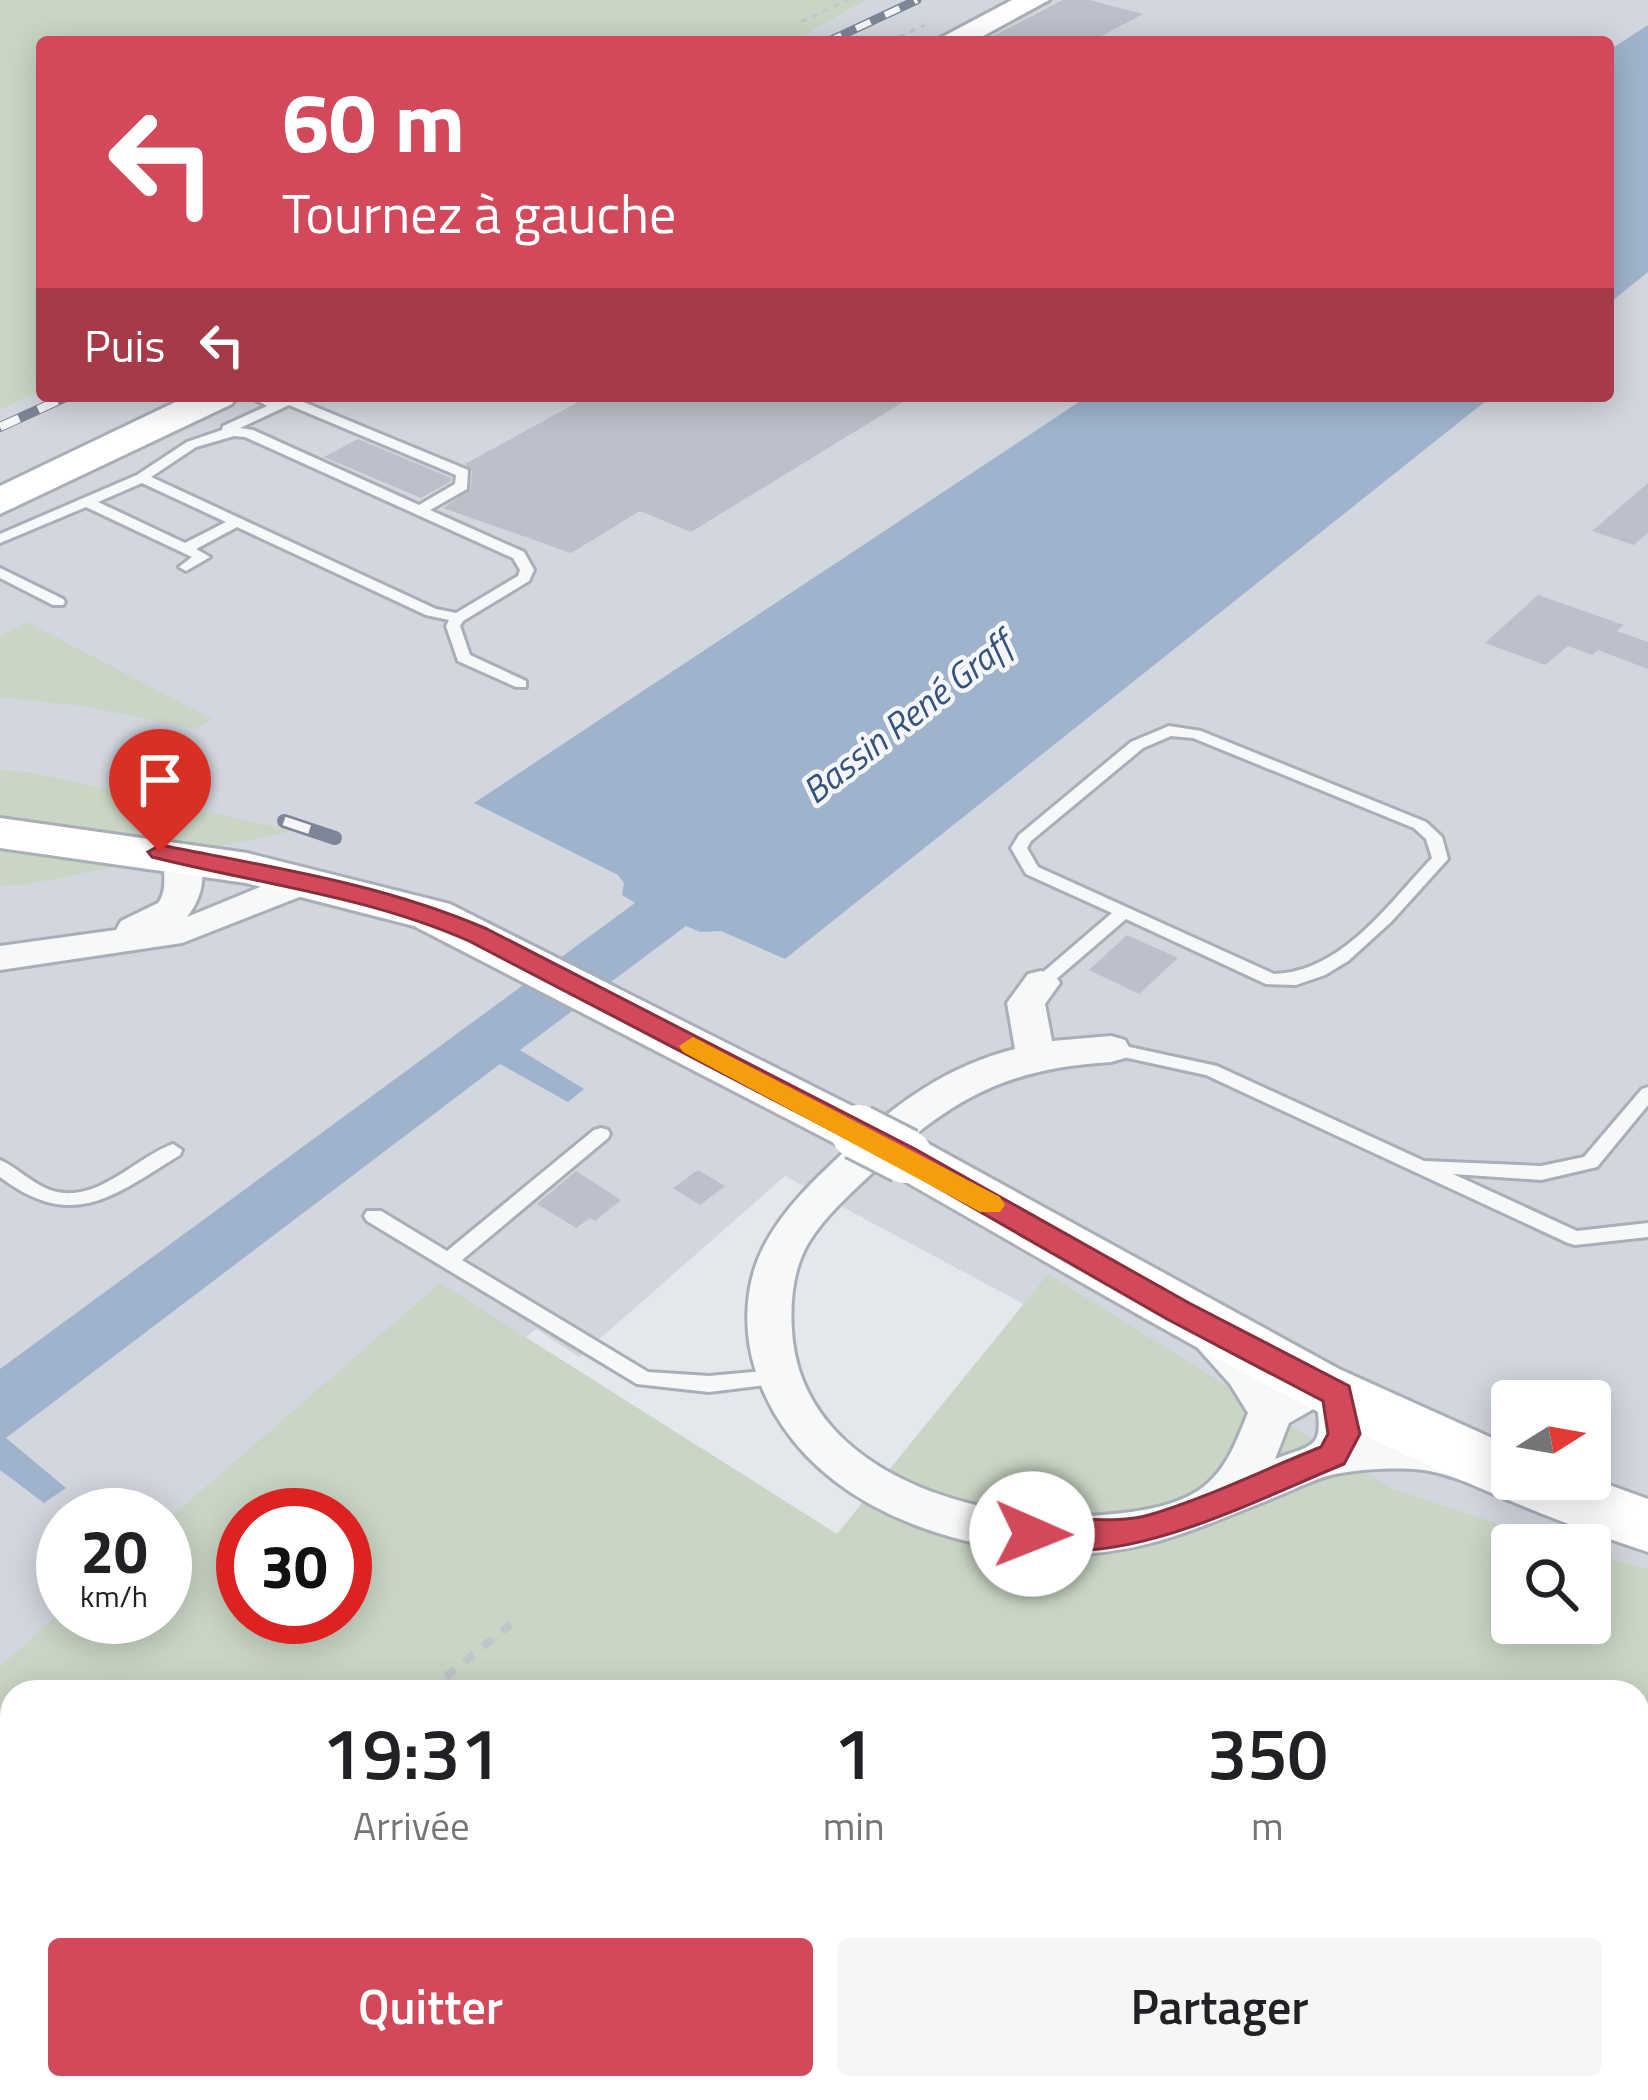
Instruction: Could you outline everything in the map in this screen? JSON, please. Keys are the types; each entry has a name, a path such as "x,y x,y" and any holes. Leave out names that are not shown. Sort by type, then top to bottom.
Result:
{"main road":[{"path":"960,36 1035,0"},
{"path":"0,502 220,414"},
{"path":"0,833 177,864 247,868 432,915 881,1144 1178,1311 1308,1398 1491,1467"},
{"path":"1578,1500 1648,1526"}],"street":[{"path":"75,947 152,922 178,905 177,864"},
{"path":"0,958 182,932 307,880"},
{"path":"1035,1054 1026,1003 1041,982"},
{"path":"1111,1049 1035,1054 995,1065 942,1092 902,1120 808,1210 784,1249 772,1281 769,1332 776,1378 798,1418 831,1454 893,1493 963,1522 1006,1532 1102,1535 1150,1528 1333,1455 1423,1452 1491,1470"},
{"path":"1221,1500 1308,1398 1344,1434 1333,1455"}],"lane":[{"path":"0,539 142,478 220,414 265,402"},
{"path":"295,402 463,473 462,486 420,510"},
{"path":"142,478 431,612 458,617 524,578 524,561 248,433 220,414"},
{"path":"88,503 203,557 186,567"},
{"path":"185,549 236,522"},
{"path":"0,572 58,602"},
{"path":"458,617 454,637 463,658 521,683"},
{"path":"1169,731 1196,734 1420,825 1441,849 1440,860 1332,966 1304,979 1272,980 1122,914 1032,870 1019,848 1137,745 1169,731"},
{"path":"1041,982 1122,914"},
{"path":"1111,1049 1211,1070 1576,1238 1648,1230"},
{"path":"1412,1165 1541,1173 1590,1162 1648,1093"},
{"path":"448,1261 601,1134"},
{"path":"0,1167 43,1196 71,1200 102,1192 173,1150"},
{"path":"374,1216 644,1379 709,1384 776,1378"}],"path":[{"path":"801,22 847,0"},
{"path":"442,1680 512,1624"}],"shaded area":[{"path":"868,0 1648,0 1648,1569 1611,1559 1611,1524 1493,1524 1390,1488 1208,1403 785,1176 579,1357 536,1329 349,1488 216,1488 216,1551 192,1582 192,1488 36,1488 36,1644 145,1644 118,1680 0,1680 0,886 25,885 290,831 0,769 0,410 36,394 36,402 1614,402 1614,36 804,36"}],"green space":[{"path":"0,0 867,0 804,36 36,36 36,394 0,410"},
{"path":"27,622 212,719 196,729 83,706 0,697 0,636"},
{"path":"0,769 294,831 25,885 0,886"},
{"path":"1048,1274 1391,1488 1498,1524 1491,1524 1491,1644 1611,1644 1611,1559 1648,1569 1648,1680 0,1680 0,1666 36,1635 36,1644 192,1644 192,1499 440,1283 837,1534"}],"water":[{"path":"1648,25 1648,272 1614,299 1614,47"},
{"name":"Bassin René Graff","path":"1079,402 1484,402 785,959 721,931 700,932 686,926 520,1050 584,1089 568,1102 500,1064 6,1438 66,1488 36,1488 36,1497 0,1470 0,1369 635,903 622,895 624,883 618,875 474,803"}],"building":[{"path":"1063,0 1089,0 1143,14 1101,36 994,36"},
{"path":"578,402 903,402 691,532 640,511 571,553 443,508 471,489 472,470 465,464"},
{"path":"358,439 451,481 421,498 324,457"},
{"path":"1648,483 1648,533 1634,545 1592,531"},
{"path":"1538,595 1624,625 1617,631 1648,642 1648,669 1598,650 1592,655 1568,646 1545,665 1485,643"},
{"path":"1127,935 1178,958 1139,994 1089,970"},
{"path":"698,1170 725,1186 700,1205 673,1188"},
{"path":"576,1171 621,1200 595,1221 590,1218 576,1228 537,1204"}],"railway":[{"path":"840,36 917,0"},
{"path":"0,427 55,402"},
{"path":"284,821 335,838"}],"slow traffic":[{"path":"693,1046 990,1205"}],"route":[{"path":"160,852 351,891 432,915 478,935 905,1156 1178,1311 1337,1394 1344,1434 1333,1455 1150,1528 1102,1535 1032,1534"}]}
